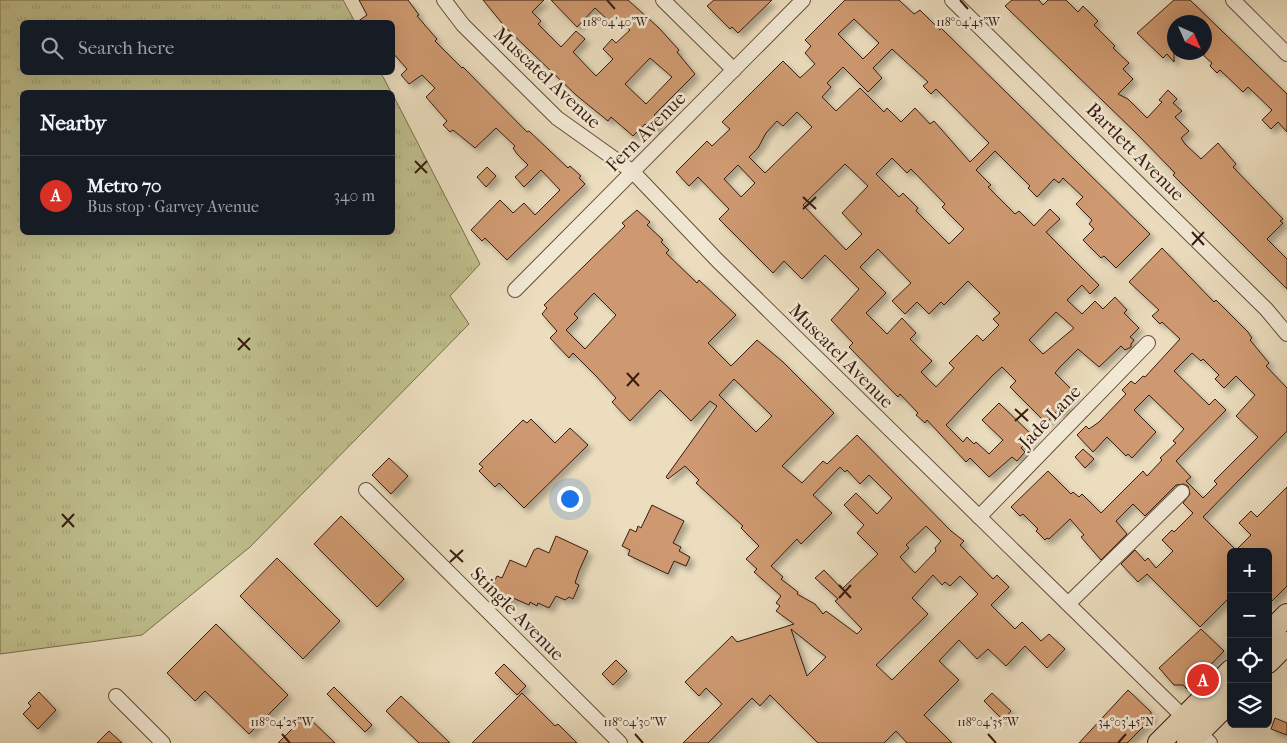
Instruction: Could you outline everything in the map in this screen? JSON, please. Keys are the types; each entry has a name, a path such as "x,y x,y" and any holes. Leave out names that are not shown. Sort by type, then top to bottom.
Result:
{"main road":[{"path":"1272,630 1287,615"},
{"path":"1272,658 1287,643"},
{"path":"1195,734 1227,678"},
{"path":"1159,743 1195,734 1227,704"}],"street":[{"name":"Muscatel Avenue","path":"444,0 463,25 557,118 633,172 692,236 1068,604 1195,734"},
{"path":"663,0 734,70"},
{"name":"Fern Avenue","path":"516,290 803,0"},
{"name":"Bartlett Avenue","path":"952,0 1266,309 1287,334"},
{"path":"1233,0 1287,54"},
{"name":"Jade Lane","path":"979,517 1148,343"},
{"name":"Stingle Avenue","path":"366,490 620,743"},
{"path":"1068,604 1182,492"},
{"path":"116,696 163,743"}],"green space":[{"path":"0,0 343,0 354,20 20,20 20,75 382,75 390,90 20,90 20,235 395,235 395,99 480,264 450,296 469,324 250,547 142,635 0,654"}],"building":[{"path":"359,0 408,0 419,15 417,16 437,39 435,41 527,132 529,131 568,168 570,166 581,176 579,178 585,184 507,260 485,238 482,241 471,230 500,200 513,213 524,203 535,215 560,190 541,170 524,187 515,177 528,165 517,154 513,148 515,146 496,128 475,148 453,130 450,132 443,125 447,121 426,97 435,88 422,75 409,84 401,75 407,69 395,55 395,20 360,20 367,15"},
{"path":"483,0 544,0 532,12 541,21 538,24 561,47 576,31 585,39 573,52 596,76 613,59 603,49 612,39 616,43 630,30 616,16 610,22 595,8 577,27 551,0 628,0 659,28 679,50 677,52 695,74 654,115 661,121 652,130 645,124 633,136 611,117 608,121 576,95 506,28","holes":["650,58 672,77 646,104 625,84"]},
{"path":"714,0 772,0 738,33 732,27 730,29 707,6"},
{"path":"845,0 899,0 914,14 920,10 940,30 941,28 1150,234 1116,268 1104,256 1101,258 1083,240 1094,229 1089,224 1092,220 1076,204 1083,197 1063,178 1059,183 1054,179 1037,197 1028,188 1030,186 995,151 976,170 991,185 988,187 1015,214 1019,211 1034,226 1050,209 1060,219 1046,232 1099,285 1090,294 1082,285 1067,300 1082,314 1095,301 1103,309 1115,297 1127,310 1124,313 1139,328 1130,337 1134,340 1131,347 1125,350 1121,346 1099,367 1078,349 1060,367 1055,373 1075,393 1066,402 1069,405 1060,414 1057,411 1046,423 1010,387 1016,381 1002,367 993,375 946,425 963,442 967,437 974,444 976,442 989,454 1003,440 982,420 999,403 1033,436 1021,448 1025,452 1017,461 1012,457 989,477 970,458 966,462 927,420 925,423 916,415 918,413 900,394 898,397 849,347 853,343 831,320 859,289 825,255 802,279 784,261 773,273 719,219 729,209 698,177 689,186 676,172 707,141 712,146 730,129 722,122 783,61 800,78 815,64 805,53 811,46 805,40","holes":["854,19 879,43 863,59 838,34","892,49 928,82 923,86 931,94 936,89 989,143 970,162 934,121 930,124 915,108 901,122 887,108 884,112 860,88 836,111 822,97 831,87 827,83 843,67 868,92 882,78 873,68","797,112 812,127 765,173 749,157 758,148 766,133 777,121 783,126","892,158 907,173 911,169 945,204 942,207 964,229 949,244 916,211 918,208 903,193 899,197 876,174","845,164 868,186 842,213 862,234 846,250 803,205","738,165 755,183 741,197 724,179","878,249 911,283 892,301 905,314 917,302 929,314 941,302 944,305 968,281 1000,313 993,319 999,325 983,341 977,335 949,363 954,368 936,387 921,372 932,361 910,339 916,333 902,318 887,334 866,313 886,293 860,267","1056,312 1074,328 1043,354 1029,340"]},
{"path":"1012,0 1039,0 1043,5 1048,0 1066,0 1078,12 1083,6 1098,21 1094,25 1115,46 1113,48 1129,63 1123,69 1133,79 1118,94 1128,99 1147,118 1162,102 1159,100 1168,90 1177,99 1173,103 1182,111 1175,117 1189,131 1181,138 1185,144 1201,159 1218,143 1236,164 1233,167 1283,219 1280,221 1283,223 1267,239 1287,259 1287,289 1173,175 1175,173 1136,133 1005,6"},
{"path":"1174,0 1190,0 1205,15 1167,15 1167,54 1163,58 1137,33"},
{"path":"1212,21 1287,94 1287,132 1278,122 1271,129 1262,120 1272,110 1248,87 1243,92 1220,70 1217,73 1210,66 1212,63 1209,60 1212,60"},
{"path":"487,167 496,176 486,187 477,177"},
{"path":"637,210 650,222 647,225 663,240 661,242 669,250 666,253 697,283 699,280 736,315 708,343 731,366 757,340 783,362 834,413 782,466 802,483 823,461 827,464 857,435 951,531 964,541 960,545 993,579 997,575 1009,587 991,605 1015,629 1022,622 1041,641 1049,634 1065,649 1047,668 1025,646 1006,666 988,649 977,659 959,640 939,661 959,680 924,715 952,743 907,743 896,731 884,743 818,743 770,695 760,706 752,698 708,743 683,743 722,704 706,688 699,696 685,682 732,636 737,642 794,624 776,611 780,606 776,603 781,596 754,572 757,569 746,559 759,546 741,528 743,526 696,483 699,480 685,466 668,479 666,477 717,406 710,401 691,421 660,390 630,421 612,402 616,398 596,376 573,353 569,358 550,338 557,331 542,314 547,308 544,305 625,226 622,223","holes":["594,293 616,315 585,349 566,330 578,318 574,314","734,379 772,416 756,432 719,395","840,467 845,472 847,470 860,484 869,475 892,498 877,514 856,493 844,505 864,525 857,533 878,554 842,589 824,570 815,578 838,599 835,601 862,629 857,634 826,611 823,614 815,604 797,594 798,592 781,579 783,577 771,566 797,539 801,544 832,513 813,495","926,526 941,541 935,548 936,551 915,573 900,557 909,548 906,545","933,575 942,585 945,582 950,586 960,576 978,594 892,680 876,665 928,614 912,598","791,629 826,657 807,676"]},
{"path":"1162,248 1214,302 1216,300 1248,332 1252,338 1250,340 1269,363 1266,366 1287,388 1287,431 1203,517 1234,548 1227,548 1227,600 1200,627 1147,574 1138,582 1121,564 1135,550 1145,561 1148,558 1156,568 1173,551 1162,540 1172,530 1174,532 1193,513 1183,503 1190,494 1188,486 1184,484 1176,485 1145,516 1133,504 1116,521 1127,534 1101,560 1081,537 1084,535 1070,519 1049,539 1045,540 1036,531 1038,529 1023,514 1020,516 1011,507 1048,471 1071,494 1073,492 1079,497 1082,494 1101,513 1143,471 1147,476 1162,460 1160,458 1176,443 1173,441 1184,429 1149,395 1134,410 1156,432 1132,458 1128,454 1126,456 1107,437 1093,452 1077,435 1086,426 1089,429 1099,422 1126,394 1122,390 1131,381 1135,384 1143,376 1145,377 1180,339 1162,322 1160,324 1152,316 1159,310 1129,282","holes":["1192,353 1201,361 1203,359 1219,375 1215,379 1224,388 1236,376 1255,395 1236,416 1258,437 1214,481 1217,484 1203,498 1186,481 1191,477 1176,461 1226,410 1215,399 1209,405 1174,371"]},
{"path":"531,419 555,443 570,428 588,445 524,508 499,483 495,487 479,471 483,467 479,464 523,420 527,423"},
{"path":"1083,449 1094,459 1085,468 1075,457"},
{"path":"389,458 408,476 391,494 372,475"},
{"path":"1287,487 1287,586 1272,601 1272,548 1238,548 1251,535 1239,523 1251,511 1257,517"},
{"path":"652,505 684,521 673,543 681,547 679,551 690,557 686,566 674,561 668,574 628,555 630,550 622,546 630,529 636,532 638,526 641,528"},
{"path":"341,516 404,579 377,607 314,544"},
{"path":"556,536 588,551 575,583 579,585 573,599 569,597 565,600 556,596 549,608 538,603 537,606 530,602 529,605 513,598 511,603 494,595 497,589 492,586 497,576 502,578 510,560 526,567 534,550 538,548 549,553"},
{"path":"277,558 340,621 303,659 240,596"},
{"path":"216,624 288,695 249,734 205,691 195,701 167,673"},
{"path":"1201,629 1224,651 1187,689 1183,685 1174,685 1159,668"},
{"path":"616,660 627,671 613,685 602,674"},
{"path":"504,664 526,686 517,695 495,673"},
{"path":"334,687 372,725 365,732 327,694"},
{"path":"1128,690 1151,712 1151,719 1127,743 1079,743"},
{"path":"39,692 56,710 38,729 23,714 31,706 28,703"},
{"path":"522,693 555,726 558,724 577,743 472,743"},
{"path":"992,693 1011,711 1003,720 984,701"},
{"path":"401,696 450,743 419,743 386,711"},
{"path":"306,715 335,743 278,743"},
{"path":"1275,718 1287,723 1287,735 1271,729"},
{"path":"109,731 122,743 97,743"}],"place":[{"name":"Metro 70","path":"1203,680"}]}
